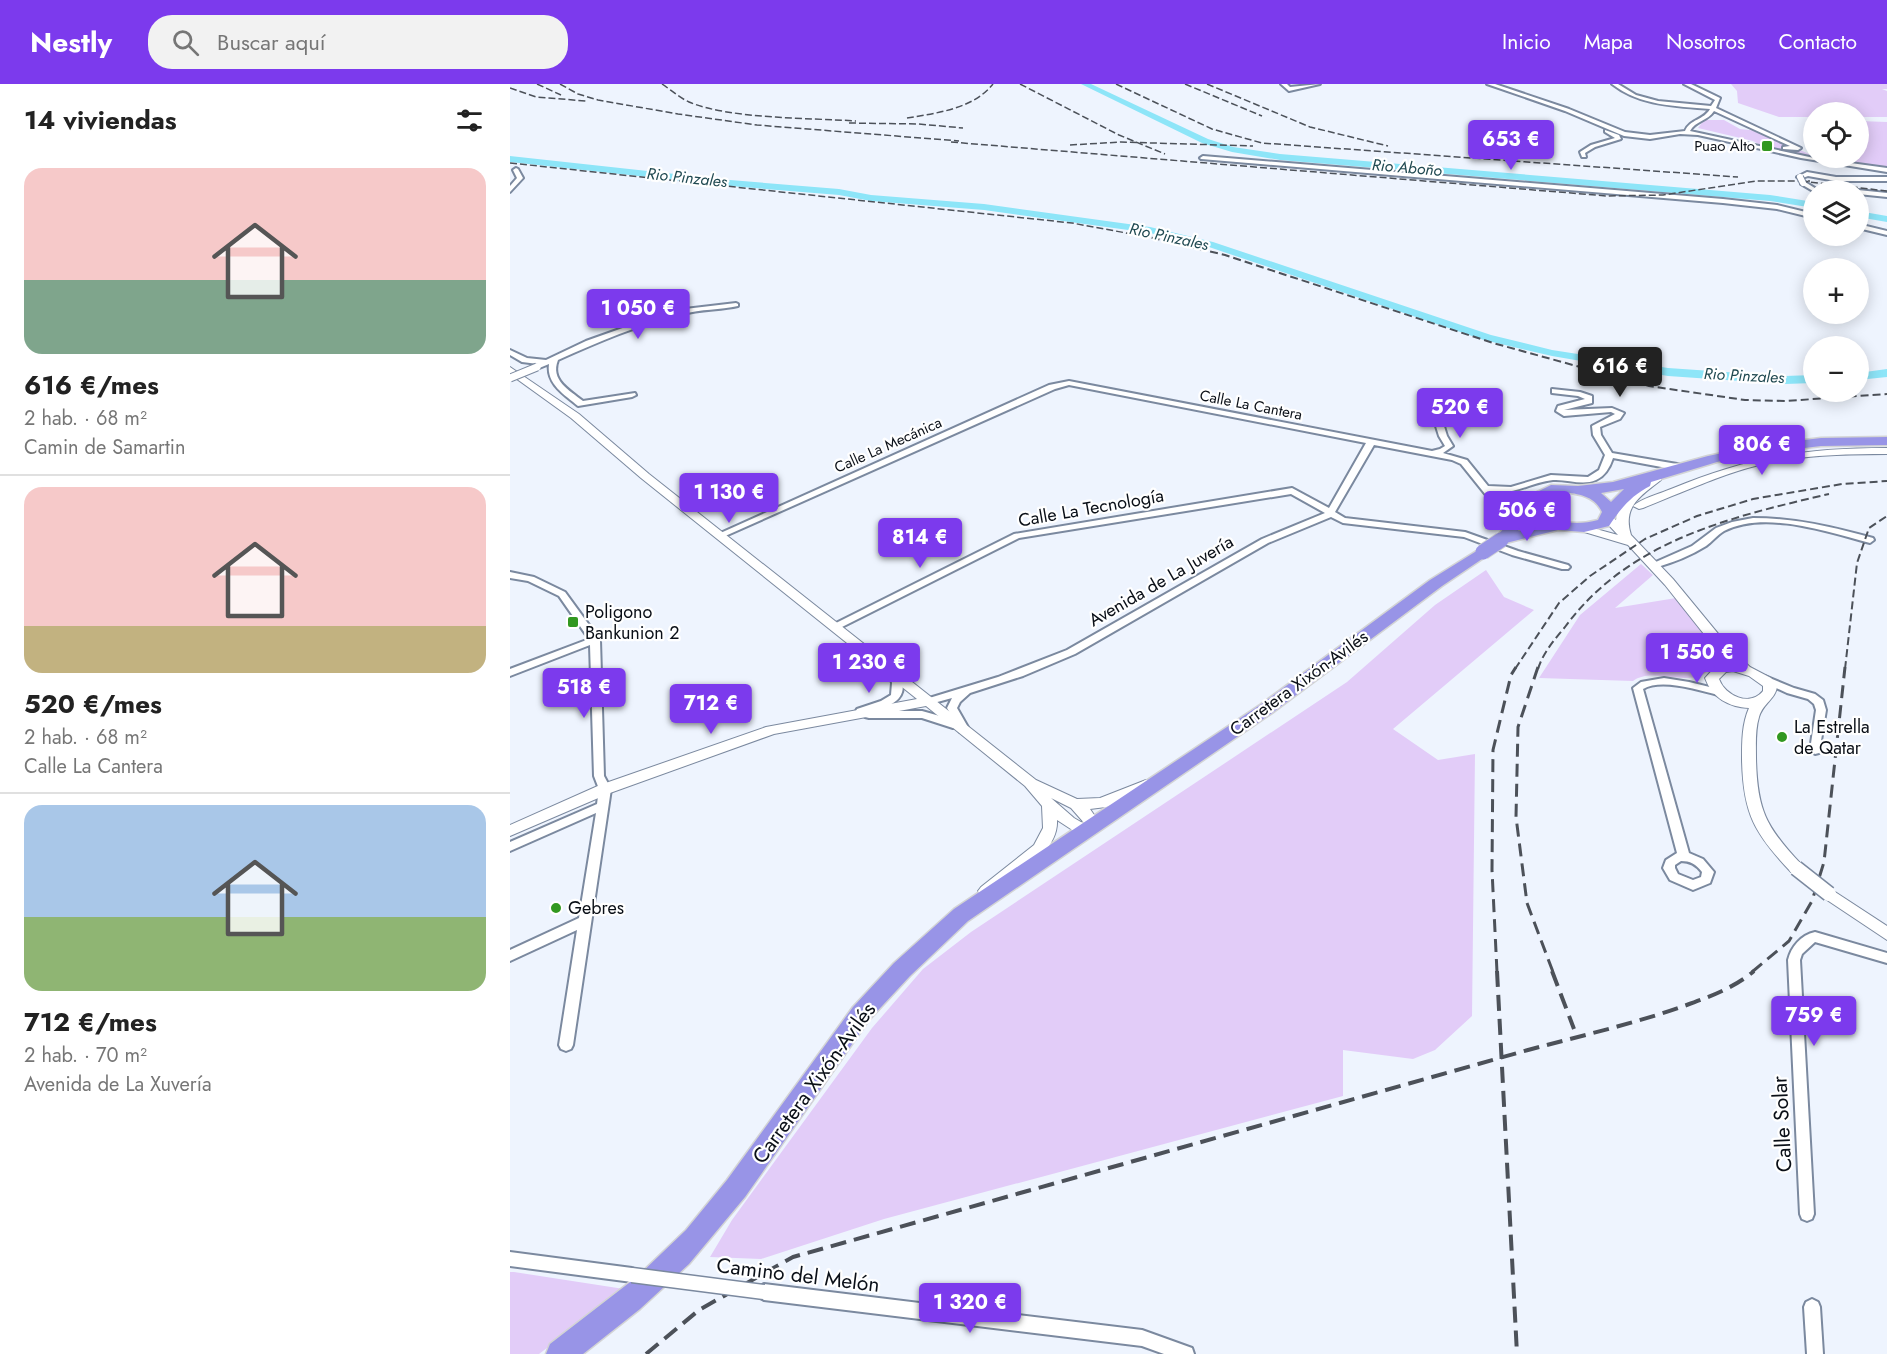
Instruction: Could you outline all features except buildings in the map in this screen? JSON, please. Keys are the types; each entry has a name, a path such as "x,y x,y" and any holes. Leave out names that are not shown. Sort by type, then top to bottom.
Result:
{"highway":[{"path":"1579,490 1615,486 1712,459 1785,444 1830,440 1887,441"},
{"path":"1533,506 1546,521 1558,526 1586,529 1604,523 1635,487 1683,468"},
{"name":"Carretera Xixón-Avilés","path":"1502,540 1533,506 1534,499 1551,489 1579,490"},
{"path":"1579,490 1602,500 1609,515"},
{"name":"Carretera Xixón-Avilés","path":"560,1354 661,1274 695,1239 743,1180 851,1028 916,954 961,915 1266,709 1483,546 1558,526"}],"street":[{"path":"1284,84 1289,88 1317,84"},
{"path":"1490,84 1567,110 1609,129 1639,136 1661,136 1687,132 1803,156"},
{"path":"1615,84 1634,96 1658,103 1711,108 1797,148 1770,149"},
{"path":"1687,84 1708,92 1718,99 1709,115 1690,125 1687,132"},
{"path":"1584,156 1582,153 1593,146 1618,140 1617,136 1606,130 1609,129"},
{"path":"1203,158 1722,201 1777,207 1803,213"},
{"path":"1869,164 1887,165"},
{"path":"1869,167 1887,170"},
{"path":"510,190 520,178 516,170"},
{"path":"1803,181 1807,174 1836,179 1887,179"},
{"path":"1869,193 1887,195"},
{"path":"1869,229 1887,233"},
{"path":"510,378 589,343 685,311 736,305"},
{"path":"510,352 525,360 551,360"},
{"path":"551,360 552,377 581,404 632,395"},
{"path":"510,370 575,416 720,535 930,701 1030,782 1069,822 1090,828 1088,814 1076,804 1030,782"},
{"name":"Calle La Mecánica","path":"720,535 1052,387 1069,383"},
{"name":"Calle La Cantera","path":"1069,383 1464,462 1505,513"},
{"path":"1486,488 1493,490 1522,489 1551,478 1595,478 1608,461 1609,455 1597,435 1596,426 1617,417 1620,413 1618,410 1564,414 1560,411 1561,408 1589,401 1589,398 1580,394 1555,391"},
{"path":"1425,405 1439,423 1449,446 1443,451 1428,453"},
{"path":"1330,514 1371,442"},
{"path":"1639,506 1738,467 1769,459 1845,451 1887,451"},
{"path":"1609,455 1683,468"},
{"path":"1628,540 1620,526 1625,506 1657,478"},
{"name":"Calle La Tecnología","path":"835,627 1017,536 1292,491 1343,520 1368,525 1460,534 1483,546"},
{"name":"Avenida de La Juvería","path":"930,701 1000,681 1071,652 1265,541 1330,514"},
{"path":"1609,515 1628,540 1654,565 1724,650 1744,668 1791,691 1811,696 1819,702 1821,710 1815,750"},
{"path":"1654,565 1703,544 1719,530 1747,523 1792,521 1870,540"},
{"path":"1586,529 1628,540"},
{"path":"1483,546 1564,567"},
{"path":"510,575 531,579 562,594 595,640 599,776 605,789 566,1045"},
{"path":"510,672 595,640"},
{"path":"1724,650 1713,685 1746,716 1750,724 1749,789 1753,809 1769,839 1796,868 1887,934"},
{"path":"1684,857 1638,693 1641,684 1681,683 1744,668"},
{"path":"849,715 887,703 894,698 899,684 894,673"},
{"path":"1750,724 1770,692 1763,678"},
{"path":"1681,683 1723,695 1738,702 1763,700 1791,691"},
{"path":"964,729 952,708 956,700 966,692"},
{"path":"510,831 605,789 771,730 930,701"},
{"path":"849,715 916,712 939,717 964,729"},
{"path":"1076,804 1101,803 1118,798 1170,774"},
{"path":"961,915 993,884 1039,849 1050,828 1049,804"},
{"path":"510,847 602,807"},
{"path":"510,956 585,921"},
{"name":"Calle Solar","path":"1807,1214 1794,960 1796,952 1809,938 1815,938 1887,958"},
{"name":"Camino del Melón","path":"510,1259 1142,1338 1186,1354"},
{"path":"1812,1307 1815,1354"}],"shaded area":[{"path":"1731,84 1887,84 1887,89 1882,89 1887,91 1887,117 1869,117 1869,102 1803,102 1803,117 1779,117 1738,103 1737,91"},
{"path":"1704,120 1724,120 1740,129 1759,131 1803,151 1803,154 1762,146 1753,141 1698,128"},
{"path":"1869,121 1887,122 1887,169 1869,166"},
{"path":"1641,564 1653,575 1615,608 1676,598 1715,647 1718,655 1715,665 1703,674 1691,678 1648,676 1633,681 1539,678 1580,615"},
{"path":"1486,570 1504,597 1534,610 1393,729 1438,760 1475,754 1472,1016 1435,1050 1413,1059 1343,1050 1343,1096 884,1219 761,1259 710,1257 732,1220 872,1028 923,969 971,932 1347,682 1435,605"},
{"path":"510,1272 624,1289 539,1354 510,1354"}],"waterway":[{"name":"Rio Aboño","path":"1085,84 1205,141 1232,149 1280,157 1770,198 1803,203"},
{"name":"Rio Pinzales","path":"510,159 730,183 839,192 871,198 984,207 1150,230 1209,244 1488,338 1552,353 1668,372 1803,379"},
{"name":"Rio Aboño","path":"1869,216 1887,219"},
{"name":"Rio Pinzales","path":"1869,375 1887,373"}],"railway":[{"path":"537,84 561,95"},
{"path":"560,84 578,94 598,100 678,114 757,125 959,141"},
{"path":"662,84 689,102 726,112 771,117 856,121"},
{"path":"907,118 954,109 975,99 993,84"},
{"path":"1020,84 1137,142"},
{"path":"1116,84 1212,129 1262,143 1738,177"},
{"path":"1185,84 1262,116"},
{"path":"1207,84 1310,127 1388,146"},
{"path":"510,88 536,97 586,101"},
{"path":"849,123 918,124 963,128"},
{"path":"951,142 1607,196 1663,195 1756,181 1801,181"},
{"path":"1070,145 1137,142"},
{"path":"1137,142 1253,146"},
{"path":"1137,142 1165,154"},
{"path":"510,163 1072,223 1148,237"},
{"path":"1801,181 1887,191"},
{"path":"1140,235 1225,255 1493,343 1649,386 1745,400 1785,401 1887,394"},
{"path":"1515,669 1559,603 1590,576 1645,539 1697,516 1753,499 1842,484 1887,481"},
{"path":"1538,669 1553,642 1590,598 1619,573 1650,553 1684,537 1755,512 1829,494"},
{"path":"1845,669 1857,563 1869,528 1887,516"},
{"path":"1497,972 1492,870 1493,750 1511,675 1516,667"},
{"path":"1538,667 1518,727 1516,817 1527,903 1553,972"},
{"path":"1752,972 1789,941 1812,901 1824,862 1845,667"},
{"path":"1497,971 1502,1057"},
{"path":"1552,971 1574,1029"},
{"path":"1502,1057 1606,1030 1684,1006 1730,987 1754,971"},
{"path":"646,1354 699,1310 793,1257 1502,1057"},
{"path":"1502,1057 1517,1354"}],"place":[{"name":"Puao Alto","path":"1767,146"},
{"name":"Poligono Bankunion 2","path":"573,622"},
{"name":"La Estrella de Qatar","path":"1782,737"},
{"name":"Gebres","path":"556,908"}]}
